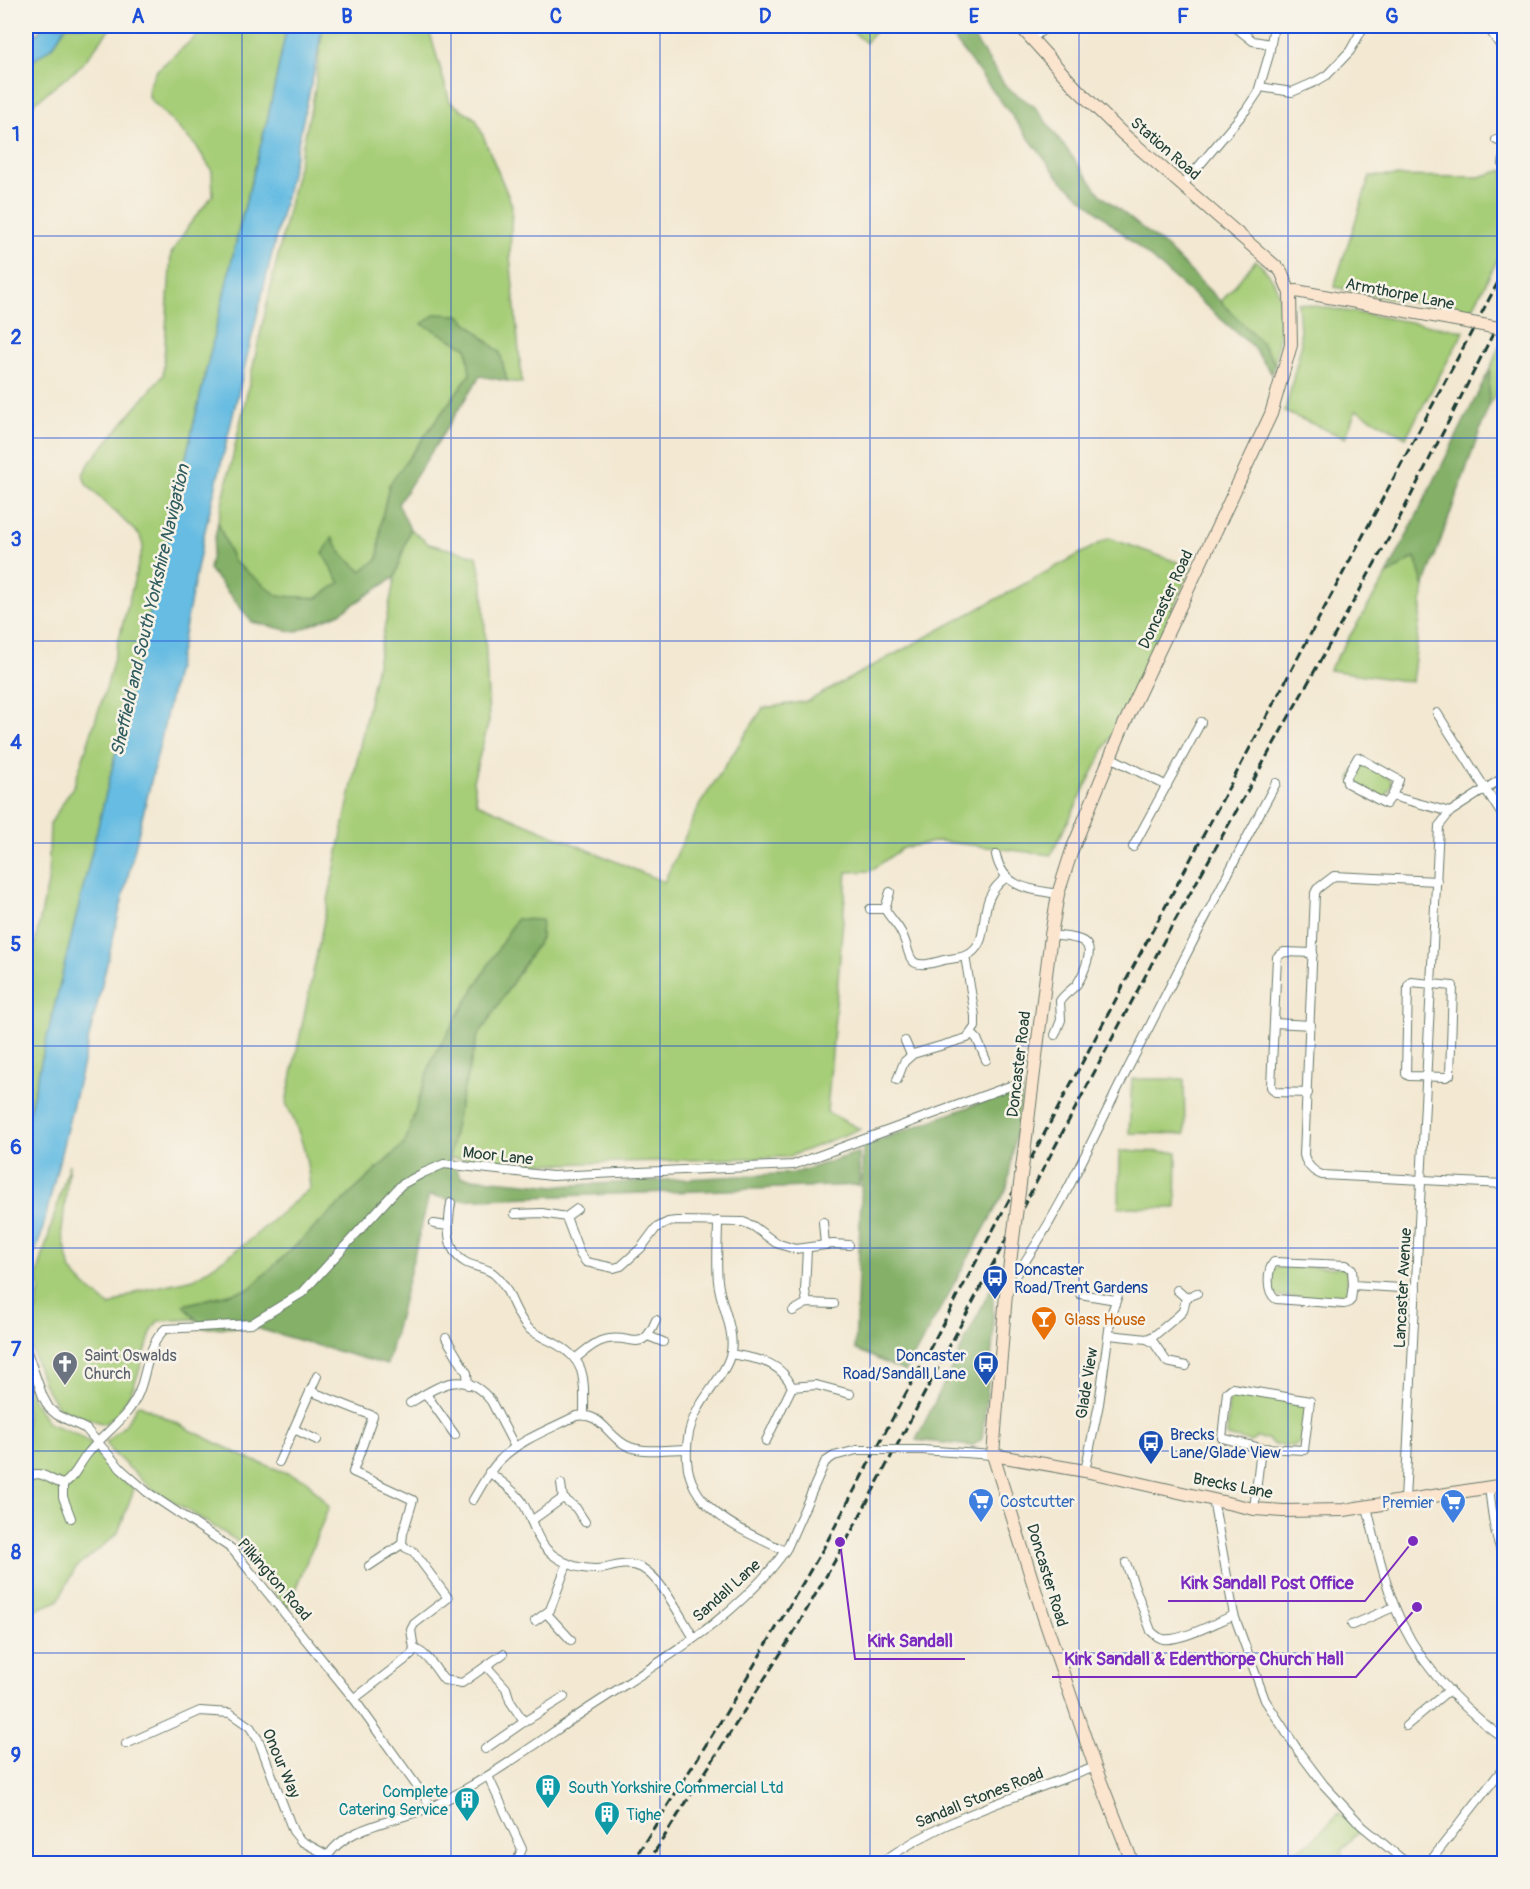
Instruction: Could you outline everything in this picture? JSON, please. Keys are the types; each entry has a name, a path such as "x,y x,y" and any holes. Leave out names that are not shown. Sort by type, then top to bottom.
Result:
{"street":[{"name":"Station Road","path":"1020,26 1076,88 1123,134 1281,271 1290,292"},
{"path":"1031,39 1048,26"},
{"path":"1234,26 1253,41 1271,44"},
{"path":"1183,185 1246,110 1260,87 1274,26"},
{"path":"1260,87 1292,92 1327,75 1350,51 1364,26"},
{"path":"1487,26 1504,51"},
{"name":"Armthorpe Lane","path":"1290,292 1296,291 1504,329"},
{"name":"Doncaster Road","path":"1133,1863 1095,1767 1044,1618 993,1455 1006,1291 1058,894 1072,850 1110,758 1271,414 1291,345 1290,292"},
{"path":"1437,713 1504,818"},
{"path":"1133,847 1201,722"},
{"path":"1358,757 1399,780 1392,796 1388,803 1383,803 1347,783 1346,778 1358,757"},
{"path":"1110,758 1167,786"},
{"path":"1392,796 1450,812 1504,777"},
{"path":"1006,1291 1026,1262 1070,1184 1221,885 1276,783"},
{"name":"Lancaster Avenue","path":"1405,1500 1439,826 1450,812"},
{"path":"996,855 998,865 1007,877 1023,887 1058,894"},
{"path":"1437,881 1334,876 1329,878 1315,893 1304,1155 1306,1162 1317,1173 1504,1184"},
{"path":"885,909 901,931 909,957 919,964 965,956 977,947 982,937 989,896 994,887 1007,877"},
{"path":"885,909 890,891"},
{"path":"870,909 885,909"},
{"path":"1051,935 1082,940 1088,945 1089,950 1088,959 1080,978 1060,1001 1060,1020 1055,1035"},
{"path":"1308,1093 1272,1091 1271,1088 1277,957 1279,953 1284,952 1313,953"},
{"path":"897,1080 904,1062 911,1055 967,1038 972,1034 975,1027 975,1016 965,956"},
{"path":"1411,982 1453,986 1450,1075 1426,1077 1409,1076 1404,1070 1408,986 1411,982"},
{"path":"1274,1023 1311,1024"},
{"path":"972,1034 978,1039 986,1060"},
{"path":"905,1041 911,1055"},
{"name":"Moor Lane","path":"63,1484 71,1479 84,1458 133,1404 139,1392 155,1339 165,1329 251,1324 261,1319 302,1293 401,1185 444,1164 552,1176 793,1164 1010,1086"},
{"path":"451,1203 448,1226 450,1240 458,1257 464,1262 492,1272 502,1282 527,1327 576,1358 584,1379 584,1414"},
{"path":"514,1214 566,1217 577,1209"},
{"path":"566,1217 580,1254 586,1262 614,1268 621,1266 641,1248 656,1228 668,1222 743,1222 753,1226 776,1243 795,1249 849,1245"},
{"path":"718,1221 718,1279 720,1298 730,1328 731,1354 696,1412 686,1449 688,1469 693,1486 712,1511 726,1521 785,1551"},
{"path":"823,1222 825,1245"},
{"path":"434,1224 448,1226"},
{"path":"807,1248 807,1303"},
{"path":"1274,1262 1346,1265 1352,1269 1353,1285 1351,1300 1348,1303 1276,1299 1270,1295 1269,1290 1270,1268 1274,1262"},
{"path":"1353,1285 1416,1289"},
{"path":"1177,1290 1186,1298"},
{"path":"1186,1298 1197,1293"},
{"name":"Glade View","path":"1080,1294 1117,1297 1111,1315 1100,1404 1085,1472"},
{"path":"1147,1339 1183,1311 1186,1298"},
{"path":"793,1311 807,1303 834,1304"},
{"path":"576,1358 606,1339 635,1341 648,1336 656,1320"},
{"path":"1109,1335 1147,1339 1154,1343 1167,1362 1186,1366"},
{"path":"648,1336 663,1342"},
{"path":"446,1338 467,1373 468,1385"},
{"name":"Pilkington Road","path":"26,1349 49,1408 57,1415 86,1429 121,1469 147,1492 232,1549 354,1699 432,1807"},
{"path":"731,1354 773,1364 792,1387"},
{"path":"279,1462 317,1376"},
{"path":"410,1403 444,1383 458,1383 480,1390 491,1401 515,1447"},
{"path":"792,1387 816,1385 850,1394"},
{"path":"766,1441 792,1387"},
{"path":"1229,1389 1310,1401 1304,1450 1261,1448 1222,1438 1229,1389"},
{"path":"310,1391 373,1416 353,1472 413,1500 402,1544"},
{"path":"426,1394 456,1435"},
{"path":"473,1500 489,1472 515,1447 584,1414 593,1417 628,1446 637,1449 686,1449"},
{"path":"294,1428 317,1440"},
{"path":"1254,1509 1261,1448"},
{"name":"Sandall Lane","path":"325,1859 340,1841 356,1833 432,1807 488,1776 694,1638 768,1575 785,1551 825,1462 834,1456 857,1450 922,1450 993,1455"},
{"name":"Brecks Lane","path":"993,1455 1085,1472 1254,1509 1318,1512 1367,1507 1504,1485"},
{"path":"489,1472 514,1492 521,1501 541,1542 552,1554 567,1564 590,1569 630,1564 640,1567 657,1582 694,1638"},
{"path":"26,1478 36,1473 63,1484 63,1497 71,1518"},
{"path":"561,1484 563,1498 576,1508 585,1522"},
{"path":"1489,1487 1497,1536 1504,1558"},
{"path":"531,1521 563,1498"},
{"path":"1213,1499 1234,1615 1264,1700 1324,1785 1362,1826 1408,1863"},
{"path":"1367,1507 1394,1607 1424,1660 1449,1690 1504,1739"},
{"path":"369,1566 402,1544"},
{"path":"354,1699 411,1655 414,1649 411,1630 414,1624 448,1598 419,1557 402,1544"},
{"path":"1126,1563 1151,1631 1158,1637 1166,1640 1176,1638 1234,1615"},
{"path":"535,1622 550,1610 567,1564"},
{"path":"1352,1625 1394,1607"},
{"path":"547,1614 571,1640"},
{"path":"414,1649 419,1650 447,1681 465,1682 503,1653"},
{"path":"486,1666 506,1688 510,1701 524,1722"},
{"path":"1406,1726 1449,1690"},
{"path":"485,1749 564,1697"},
{"name":"Onour Way","path":"126,1744 200,1711 230,1713 239,1718 250,1727 259,1741 293,1831 301,1841 325,1859"},
{"name":"Sandall Stones Road","path":"879,1863 914,1840 958,1819 1095,1767"},
{"path":"1428,1863 1504,1767"},
{"path":"488,1776 522,1849 516,1863"}],"green space":[{"path":"66,26 112,26 81,66 26,108 26,66 53,46"},
{"path":"208,26 287,26 268,117 241,221 147,624 26,1124 26,984 48,883 50,824 74,785 107,685 143,546 140,536 86,484 83,474 91,461 163,375 171,254 189,225 213,195 212,171 197,147 149,98 149,86 156,71"},
{"path":"323,26 428,26 450,102 476,119 512,205 510,255 522,383 507,381 500,353 459,315 423,323 467,348 470,374 389,485 381,522 378,559 361,571 343,555 333,539 323,554 341,583 317,598 278,596 233,561 218,522 314,95"},
{"path":"846,26 879,26 866,43"},
{"path":"944,26 966,26 1006,87 1035,107 1101,195 1166,247 1262,343 1275,364 1272,374 1252,346 1059,178"},
{"path":"1504,170 1504,247 1470,314 1334,287 1370,176 1479,177"},
{"path":"1256,260 1272,279 1280,302 1281,312 1275,364 1262,343 1220,303"},
{"path":"1298,303 1464,331 1406,437 1356,410 1345,438 1285,412 1301,346"},
{"path":"435,314 459,315 500,353 507,381 480,376 398,504 410,529 395,577 340,613 295,632 252,622 209,569 218,522 233,561 278,596 317,598 340,583 323,554 332,538 343,555 361,571 378,559 381,522 389,485 470,374 467,348 422,324"},
{"path":"1504,335 1504,377 1488,408 1490,369"},
{"path":"1490,369 1488,408 1424,587 1415,557 1387,575"},
{"path":"410,529 429,544 477,556 483,587 489,721 473,781 477,803 664,882 700,804 763,708 808,701 1109,538 1191,567 1158,643 1051,855 939,841 903,848 870,871 847,872 827,1112 860,1129 788,1157 557,1164 449,1158 459,1107 477,1038 541,938 432,1059 405,1143 249,1289 184,1305 195,1319 158,1321 152,1330 129,1395 123,1406 104,1424 58,1408 43,1383 30,1344 39,1292 37,1276 69,1164 62,1232 71,1271 110,1306 138,1291 194,1279 245,1244 310,1188 302,1144 286,1103 395,577"},
{"path":"1415,556 1424,587 1412,682 1329,670 1387,575"},
{"path":"1363,762 1391,779 1392,784 1386,796 1382,798 1351,781 1350,778 1359,763"},
{"path":"516,919 542,920 541,938 477,1038 459,1107 449,1158 461,1177 556,1186 795,1173 859,1152 859,1185 453,1200 429,1195 387,1365 252,1327 203,1328 184,1305 249,1289 405,1143 432,1059"},
{"path":"1132,1079 1184,1079 1185,1134 1129,1133"},
{"path":"1023,1087 1007,1188 905,1372 855,1349 863,1146"},
{"path":"1120,1151 1177,1152 1176,1208 1119,1207"},
{"path":"1280,1265 1343,1268 1348,1274 1347,1294 1340,1300 1278,1296 1272,1292 1273,1269"},
{"path":"993,1284 993,1339 982,1439 972,1446 916,1440"},
{"path":"26,1379 33,1400 48,1423 74,1433 91,1443 107,1467 134,1489 118,1533 75,1569 58,1601 26,1614"},
{"path":"1237,1392 1302,1401 1306,1406 1302,1441 1295,1446 1274,1445 1268,1439 1256,1438 1251,1442 1227,1436 1229,1396"},
{"path":"138,1404 249,1459 306,1480 329,1507 287,1609 236,1540 151,1488 111,1451 106,1442 126,1424"},
{"path":"1339,1813 1359,1831 1342,1850 1345,1863 1275,1863 1311,1842"}],"water":[{"path":"44,26 66,26 53,46 26,66 26,45"},
{"path":"287,26 322,26 317,58 203,539 159,748 41,1236 26,1274 26,1124 147,624 241,221 268,117"}],"railway":[{"path":"631,1864 724,1716 823,1549 1504,271"},
{"path":"647,1864 791,1637 848,1538 1168,933 1394,529 1504,312"}],"place":[{"name":"Doncaster Road/Trent Gardens","path":"995,1301"},
{"name":"Glass House","path":"1044,1342"},
{"name":"Saint Oswalds Church","path":"65,1387"},
{"name":"Doncaster Road/Sandall Lane","path":"986,1387"},
{"name":"Brecks Lane/Glade View","path":"1151,1466"},
{"name":"Costcutter","path":"981,1524"},
{"name":"Premier","path":"1453,1525"},
{"name":"Kirk Sandall Post Office","path":"1413,1541"},
{"name":"Kirk Sandall","path":"840,1542"},
{"name":"Kirk Sandall & Edenthorpe Church Hall","path":"1417,1607"},
{"name":"South Yorkshire Commercial Ltd","path":"548,1810"},
{"name":"Complete Catering Service","path":"467,1823"},
{"name":"Tighe","path":"607,1837"}],"water label":[{"name":"Sheffield and South Yorkshire Navigation","path":"150,610"}]}
